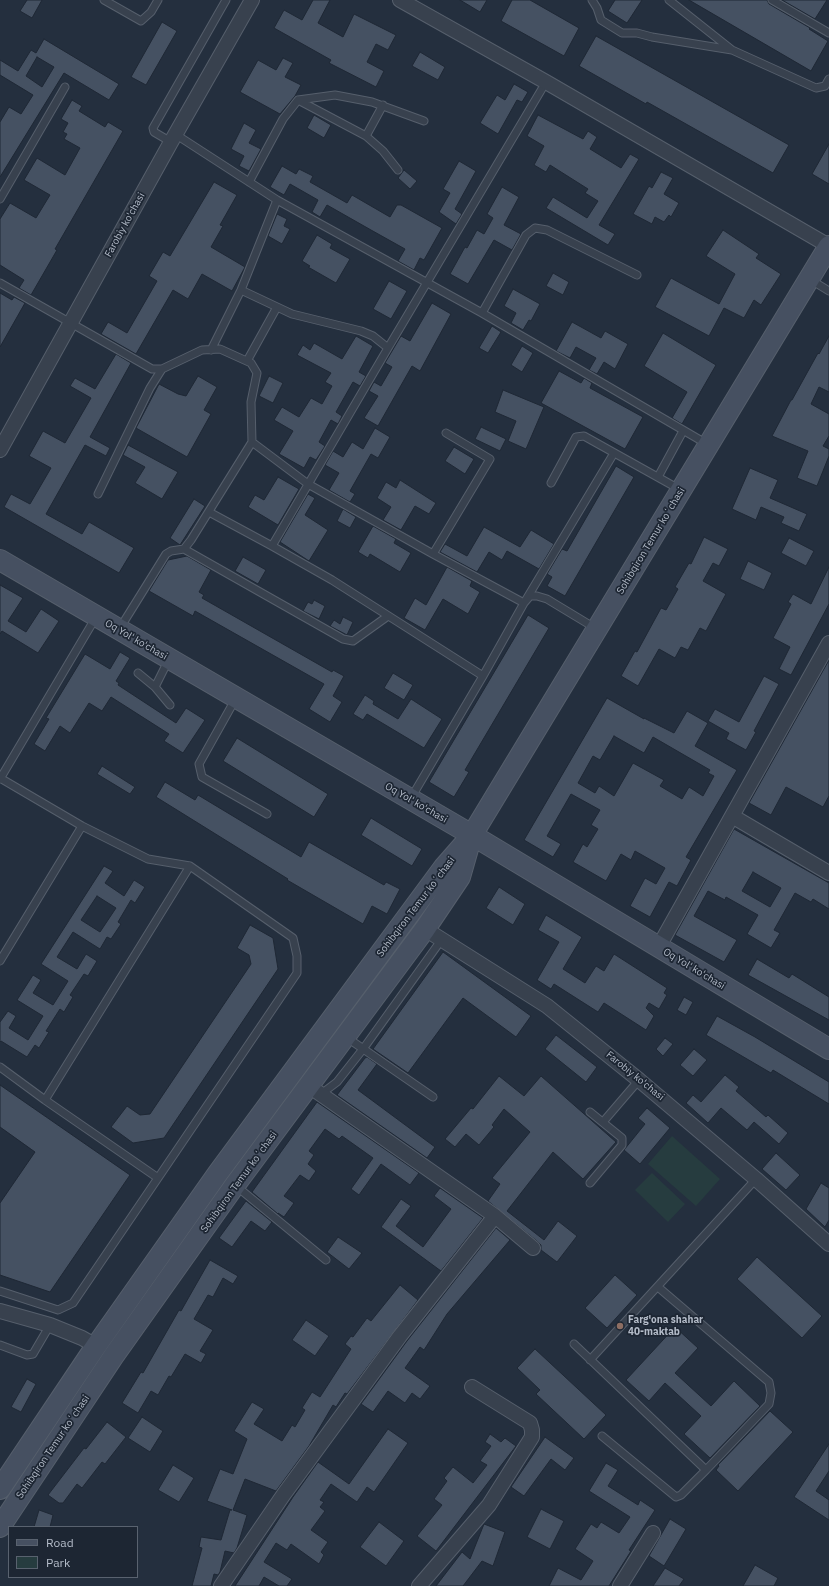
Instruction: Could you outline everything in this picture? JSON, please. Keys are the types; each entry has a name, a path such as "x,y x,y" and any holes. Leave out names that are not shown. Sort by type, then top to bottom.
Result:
{"main road":[{"name":"Sohibqiron Temur koʻchasi","path":"2,1484 96,1346 218,1173 444,867 472,835 829,246"},
{"name":"Oq Yol' ko'chasi","path":"0,560 472,835 658,948 829,1049"},
{"name":"Sohibqiron Temur koʻchasi","path":"0,1527 113,1357 235,1185 315,1090 346,1037 425,929 460,878 472,835"}],"street":[{"name":"Farobiy ko'chasi","path":"0,450 173,138 252,0"},
{"path":"400,0 546,82 829,246"},
{"path":"658,948 829,643"},
{"path":"732,816 829,873"},
{"name":"Farobiy ko'chasi","path":"425,929 547,1006 639,1080 756,1179 829,1244"},
{"path":"315,1090 495,1216 533,1248"},
{"path":"221,1586 284,1494 391,1349 495,1216"},
{"path":"0,1311 50,1325 82,1338 96,1346"},
{"path":"419,1586 489,1504 532,1437 530,1422 472,1387"},
{"path":"620,1586 652,1533"}],"lane":[{"path":"104,0 141,21 151,12 158,0"},
{"path":"226,0 153,128 154,132 173,138 277,200 482,313 708,446"},
{"path":"592,0 597,8 601,20 622,33 637,33 652,37 732,50"},
{"path":"669,0 732,50 816,88 825,86 829,79"},
{"path":"772,0 829,33"},
{"path":"272,546 546,82"},
{"path":"0,199 65,87"},
{"path":"249,182 283,119 298,100 335,95 383,105 424,121"},
{"path":"298,100 366,136 383,152 398,170"},
{"path":"366,136 383,105"},
{"path":"211,350 241,290 277,200"},
{"path":"482,313 526,235 535,228 547,230 637,274"},
{"path":"809,279 829,291"},
{"path":"0,283 152,369 162,369 202,350 220,349 251,362 257,373 251,402 252,442 209,512 184,548 171,551 166,554 119,630"},
{"path":"241,290 292,314 361,331 373,336 388,348"},
{"path":"247,361 277,307"},
{"path":"98,494 150,388 162,369"},
{"path":"658,477 683,431"},
{"path":"433,554 490,459 446,433"},
{"path":"552,483 576,437 584,436 681,490"},
{"path":"252,442 308,484 524,603"},
{"path":"410,800 524,603 614,453"},
{"path":"209,512 332,580 483,676"},
{"path":"184,548 343,639 353,641 388,616"},
{"path":"524,603 530,596 537,596 547,599 597,630"},
{"path":"0,1291 58,1310 73,1303 297,973 297,956 293,938 190,866 148,859 82,826 0,778 96,617"},
{"path":"155,687 169,659"},
{"path":"138,673 155,687 170,705"},
{"path":"236,698 199,764 202,777 267,814"},
{"path":"0,961 82,826"},
{"path":"45,1100 190,866"},
{"path":"315,1090 336,1082 363,1049 442,939"},
{"path":"346,1037 433,1097"},
{"path":"0,1067 158,1178"},
{"path":"602,1122 639,1080"},
{"path":"590,1112 622,1138 622,1144 590,1183"},
{"path":"590,1360 756,1179"},
{"path":"235,1185 326,1260"},
{"path":"602,1436 676,1497 681,1495 706,1470 769,1404 771,1393 769,1382 658,1287"},
{"path":"0,1345 28,1355 33,1354 50,1325"},
{"path":"574,1344 706,1470"}],"green space":[{"path":"672,1136 720,1179 696,1206 648,1164"},
{"path":"652,1173 685,1204 668,1222 635,1190"}],"building":[{"path":"27,0 42,0 32,18 20,11"},
{"path":"313,0 330,0 318,23 343,37 354,14 396,35 388,50 376,44 367,62 384,71 376,87 329,63 331,60 274,28 284,10 302,20"},
{"path":"460,0 487,0 480,12"},
{"path":"512,0 530,0 579,28 564,56 501,21"},
{"path":"615,0 642,0 627,23 608,11"},
{"path":"689,0 767,0 769,4 810,28 809,29 828,41 811,71"},
{"path":"782,0 827,0 815,19"},
{"path":"162,22 177,31 146,85 131,77"},
{"path":"596,36 789,145 773,173 647,102 646,104 579,66"},
{"path":"44,39 119,84 109,100 64,73 0,177 0,122 9,107 21,114 33,95 0,75 0,60 18,71 31,50 36,53","holes":["37,57 54,67 42,87 26,76"]},
{"path":"420,52 445,67 438,80 412,66"},
{"path":"283,58 293,63 285,77 301,85 295,96 280,114 240,92 258,60 276,70"},
{"path":"514,84 528,92 522,102 517,100 498,134 480,123 497,95 505,100"},
{"path":"72,100 82,106 79,111 105,127 108,122 123,131 55,249 57,250 31,295 19,288 24,280 0,265 0,219 10,203 36,218 50,195 24,180 37,158 65,175 80,148 64,139 67,134 63,132 68,123 61,119"},
{"path":"314,115 331,125 324,138 307,128"},
{"path":"538,115 583,139 588,131 597,137 590,149 621,168 630,154 639,159 599,225 615,234 608,245 546,208 553,197 587,218 598,201 585,193 588,189 550,165 546,172 534,165 544,146 527,136"},
{"path":"244,123 256,130 249,143 261,149 249,171 239,166 244,156 231,149"},
{"path":"829,144 829,184 812,174"},
{"path":"459,161 476,171 455,209 462,214 456,224 439,212 450,193 443,189"},
{"path":"282,166 296,174 299,169 313,176 310,182 347,203 352,195 390,217 397,205 401,205 442,228 424,260 420,258 414,270 398,261 405,249 327,205 320,217 312,212 318,200 290,184 284,195 270,187"},
{"path":"404,170 417,181 410,189 398,178"},
{"path":"661,172 673,178 664,194 679,203 671,217 669,215 664,222 655,217 652,224 633,214 649,186 652,188"},
{"path":"214,182 237,195 220,225 223,226 211,247 245,267 232,291 202,274 188,299 173,290 136,354 101,334 108,322 127,333 157,281 149,276 163,252 170,256"},
{"path":"502,187 519,197 504,225 521,234 512,250 494,240 468,284 450,274 465,247 467,248 477,230 484,234 493,218 487,214"},
{"path":"277,214 287,219 284,226 290,229 282,244 268,236"},
{"path":"723,230 759,254 756,258 781,274 761,305 754,300 744,318 724,308 709,336 655,307 671,278 719,304 735,274 706,256"},
{"path":"317,235 332,244 330,248 350,259 336,283 308,267 310,266 302,261"},
{"path":"553,273 569,282 563,295 546,286"},
{"path":"389,281 407,291 391,319 373,309"},
{"path":"513,289 540,304 531,321 529,320 523,330 511,323 516,313 504,306"},
{"path":"0,293 12,300 14,297 25,303 0,347"},
{"path":"432,303 451,314 420,371 412,366 378,426 364,418 378,396 369,391 374,382 381,386 392,367 385,363 401,336 410,341"},
{"path":"572,322 601,338 605,331 628,344 615,369 604,362 597,374 589,370 596,358 576,347 570,358 556,351"},
{"path":"492,326 501,332 488,353 479,348"},
{"path":"663,333 716,365 682,424 672,418 687,392 644,366"},
{"path":"356,336 373,346 359,372 366,376 360,386 353,382 336,412 342,416 338,424 331,420 319,442 325,446 316,460 310,457 304,468 279,454 293,431 274,420 282,407 299,417 311,398 322,404 332,386 325,382 331,373 297,355 303,345 310,350 314,343 342,359"},
{"path":"829,336 829,392 819,387 811,404 829,414 829,436 823,446 829,449 829,456 817,486 797,478 808,451 772,436 791,400"},
{"path":"522,346 533,353 522,372 511,365"},
{"path":"116,354 131,363 90,437 110,448 106,456 85,445 46,514 82,534 89,522 134,548 119,573 4,507 11,494 30,504 51,468 29,456 43,431 65,443 91,398 70,386 75,378 95,389"},
{"path":"559,371 581,383 584,378 592,383 590,388 643,417 625,449 541,403"},
{"path":"198,376 217,387 204,410 211,414 187,457 136,428 159,384 178,394 186,396"},
{"path":"269,376 283,383 273,403 259,396"},
{"path":"503,390 544,407 526,449 508,441 516,421 495,412"},
{"path":"481,427 506,439 500,451 475,439"},
{"path":"375,428 390,437 378,458 371,454 350,491 355,494 350,502 329,490 339,473 325,465 333,451 343,457 352,442 363,449"},
{"path":"128,445 178,472 162,499 135,483 145,467 123,455"},
{"path":"454,447 474,459 465,474 445,461"},
{"path":"616,466 634,477 565,596 547,586 552,577 547,574 562,549 567,551"},
{"path":"750,468 778,480 770,498 807,514 799,531 781,523 784,517 761,507 756,520 732,509"},
{"path":"278,477 299,489 278,525 248,507 255,495 264,500"},
{"path":"400,480 436,503 429,514 415,506 401,530 383,520 391,507 377,498 386,482 396,488"},
{"path":"308,494 315,498 305,515 328,530 309,561 280,542"},
{"path":"194,499 205,506 180,545 170,538"},
{"path":"343,509 356,517 350,528 337,521"},
{"path":"373,526 396,539 394,543 411,553 400,572 370,554 368,558 358,552"},
{"path":"484,527 520,547 531,530 554,544 539,569 507,551 502,560 489,552 477,572 440,552 445,544 467,556"},
{"path":"704,537 728,549 719,566 713,563 703,581 726,594 706,631 700,628 688,650 681,647 675,658 659,649 638,686 621,676 635,651 637,652 661,608 666,610 678,589 675,587 689,563 691,564"},
{"path":"789,538 814,551 806,566 781,553"},
{"path":"187,556 211,570 199,592 204,595 202,598 332,672 333,670 344,676 333,696 342,702 330,722 309,709 324,684 195,611 193,616 149,591 168,560"},
{"path":"243,557 266,570 258,584 235,571"},
{"path":"748,561 772,573 764,590 740,579"},
{"path":"447,567 472,581 470,586 480,592 468,614 443,599 425,630 404,618 415,598 426,605"},
{"path":"829,567 829,604 791,675 779,669 790,647 773,638 791,604 788,602 793,594 811,604"},
{"path":"0,585 23,598 8,621 26,632 41,609 59,621 38,653 2,631 0,634"},
{"path":"314,600 325,606 319,619 303,611 308,602 312,604"},
{"path":"528,615 549,628 465,770 469,772 454,797 429,782"},
{"path":"343,617 353,622 347,635 330,626 334,620 340,624"},
{"path":"120,652 130,658 116,681 119,683 118,685 176,723 186,708 205,720 183,753 164,741 169,734 111,697 102,711 89,703 70,733 60,726 45,751 34,744 49,719 46,718 85,654 110,669"},
{"path":"829,660 829,796 823,807 786,787 771,815 749,803"},
{"path":"393,673 413,685 404,700 384,688"},
{"path":"764,676 779,684 754,731 756,732 746,750 726,739 729,733 708,721 715,709 739,722"},
{"path":"365,695 374,701 373,704 398,719 411,699 442,719 424,748 367,714 363,720 353,714"},
{"path":"607,698 644,719 674,733 687,711 708,723 695,746 737,770 686,857 691,860 677,886 669,882 650,917 630,906 645,878 656,884 665,868 635,851 631,860 621,854 606,881 573,862 583,844 587,847 598,829 591,825 600,810 571,794 547,836 561,844 553,857 524,840","holes":["614,736 644,753 653,737 710,770 708,773 714,776 703,796 689,787 682,799 660,786 664,780 633,763 614,796 599,786 595,793 578,783 593,756 600,760"]},
{"path":"237,738 328,794 314,817 223,761"},
{"path":"102,766 135,787 130,794 97,774"},
{"path":"165,782 195,800 198,795 301,857 309,842 384,885 386,882 400,889 387,914 372,906 363,924 287,880 288,879 156,797"},
{"path":"371,818 422,849 412,866 361,835"},
{"path":"734,829 829,883 829,909 813,899 811,902 795,893 774,930 780,933 771,948 747,934 758,915 726,897 725,900 708,891 694,916 737,940 724,962 675,935","holes":["753,872 781,888 770,907 742,891"]},
{"path":"104,866 113,871 105,883 124,896 134,880 145,887 135,903 131,900 118,922 121,924 111,939 107,937 100,949 73,932 57,957 77,969 86,954 97,961 88,976 84,974 70,995 73,997 64,1012 60,1009 46,1031 49,1032 39,1048 35,1045 27,1057 1,1041 0,1042 0,1022 8,1011 16,1016 9,1028 28,1040 43,1016 17,1000 33,975 41,980 33,993 53,1005 68,981 41,964","holes":["97,896 116,908 100,932 81,920"]},
{"path":"499,887 525,904 513,925 486,908"},
{"path":"546,915 582,937 563,969 585,983 596,966 604,971 614,954 667,988 664,993 667,995 659,1009 649,1003 646,1008 654,1016 646,1030 604,1003 598,1012 554,984 551,989 537,980 559,942 538,930"},
{"path":"250,925 273,938 278,969 164,1138 133,1143 111,1127 127,1106 140,1115 150,1114 251,964 249,955 237,948"},
{"path":"443,952 531,1016 516,1037 463,998 408,1073 373,1049"},
{"path":"757,959 789,978 792,974 829,997 829,1020 748,975"},
{"path":"684,997 693,1002 686,1015 677,1010"},
{"path":"717,1016 755,1037 829,1082 829,1104 773,1070 771,1073 706,1035"},
{"path":"556,1035 597,1067 586,1082 545,1049"},
{"path":"665,1038 673,1044 663,1056 656,1049"},
{"path":"694,1049 707,1060 693,1076 680,1065"},
{"path":"367,1057 377,1064 358,1090 435,1147 427,1158 337,1095"},
{"path":"725,1075 739,1087 736,1091 766,1117 768,1115 788,1133 779,1144 754,1122 747,1130 721,1108 708,1123 686,1103 693,1095 701,1102"},
{"path":"499,1076 524,1096 541,1076 616,1142 583,1179 553,1152 507,1211 544,1240 558,1221 577,1236 557,1262 541,1250 541,1245 538,1242 488,1201 500,1184 492,1178 530,1132 504,1109 492,1125 494,1127 479,1145 466,1134 455,1147 445,1139 471,1108 473,1109"},
{"path":"0,1085 130,1175 50,1292 0,1275 0,1203 35,1152 0,1127"},
{"path":"317,1102 419,1173 410,1185 381,1164 359,1195 351,1189 373,1158 342,1136 339,1139 325,1129 309,1151 314,1155 308,1164 316,1171 309,1181 300,1175 284,1196 294,1203 284,1217 278,1214 252,1192"},
{"path":"647,1108 670,1128 640,1164 624,1150 645,1124 638,1118"},
{"path":"776,1153 800,1175 786,1190 762,1169"},
{"path":"821,1183 829,1188 829,1220 825,1227 806,1209"},
{"path":"440,1188 483,1218 441,1271 381,1227 401,1199 411,1206 396,1226 423,1247 451,1209 434,1196"},
{"path":"246,1201 272,1222 265,1231 251,1221 232,1247 219,1238"},
{"path":"496,1228 510,1240 447,1314 424,1350 420,1347 405,1368 430,1386 420,1399 412,1393 405,1403 388,1391 373,1412 361,1404 407,1341"},
{"path":"338,1237 362,1253 349,1269 327,1252"},
{"path":"757,1257 822,1316 802,1338 737,1279"},
{"path":"210,1260 238,1276 233,1284 223,1278 213,1297 208,1295 194,1319 213,1330 200,1351 206,1354 201,1363 185,1354 171,1377 169,1376 158,1395 151,1391 138,1413 122,1403 141,1372 143,1373"},
{"path":"615,1275 637,1295 607,1328 585,1308"},
{"path":"400,1285 418,1300 347,1394 345,1393 336,1407 333,1405 309,1446 276,1491 245,1479 233,1510 247,1515 237,1548 234,1553 225,1551 220,1572 218,1575 214,1574 211,1586 192,1586 202,1548 199,1547 201,1537 221,1540 230,1510 232,1510 207,1501 220,1469 233,1474 247,1439 234,1431 252,1402 264,1409 254,1424 282,1441 292,1425 295,1427 305,1410 302,1408 312,1392 320,1397 351,1349 345,1344 351,1336 353,1337 367,1318 371,1321"},
{"path":"306,1320 329,1336 315,1356 292,1340"},
{"path":"675,1327 698,1348 675,1373 711,1406 734,1381 760,1406 710,1458 684,1434 701,1416 665,1383 649,1401 626,1380"},
{"path":"535,1349 606,1415 584,1439 536,1394 540,1390 517,1368"},
{"path":"27,1379 36,1384 21,1412 11,1407"},
{"path":"770,1411 793,1432 738,1491 716,1470 719,1466 718,1465"},
{"path":"142,1417 163,1431 150,1452 128,1438"},
{"path":"107,1422 126,1437 105,1464 102,1462 82,1488 77,1484 63,1503 59,1503 48,1495 84,1448 86,1449"},
{"path":"388,1429 408,1443 374,1492 367,1487 357,1502 331,1484 320,1500 324,1502 320,1507 325,1511 311,1530 328,1542 321,1552 324,1555 319,1564 291,1544 287,1550 276,1543 264,1562 292,1579 287,1586 279,1586 264,1577 259,1586 235,1586 293,1497 318,1462 349,1484"},
{"path":"490,1434 501,1442 505,1438 516,1446 436,1551 417,1536 442,1505 434,1499 447,1481 444,1478 453,1467 473,1483 487,1465 480,1461 491,1446 485,1442"},
{"path":"545,1437 574,1458 565,1470 551,1459 524,1496 511,1487"},
{"path":"829,1444 829,1471 816,1491 829,1500 829,1520 794,1497"},
{"path":"606,1463 618,1470 608,1486 638,1505 640,1500 655,1510 629,1550 631,1551 609,1586 549,1586 558,1568 581,1580 593,1561 575,1549 591,1524 597,1528 601,1522 619,1533 630,1517 589,1491"},
{"path":"173,1465 194,1478 179,1502 158,1490"},
{"path":"541,1509 564,1521 550,1549 527,1537"},
{"path":"39,1510 53,1515 50,1526 34,1526"},
{"path":"670,1519 686,1529 664,1566 649,1556"},
{"path":"379,1522 404,1541 386,1566 360,1547"},
{"path":"484,1524 505,1532 493,1566 482,1561 463,1586 436,1586 462,1552 470,1559"},
{"path":"755,1565 778,1578 774,1586 743,1586"},
{"path":"665,1568 684,1579 679,1586 653,1586"}],"place":[{"name":"Farg'ona shahar 40-maktab","path":"620,1326"}]}
